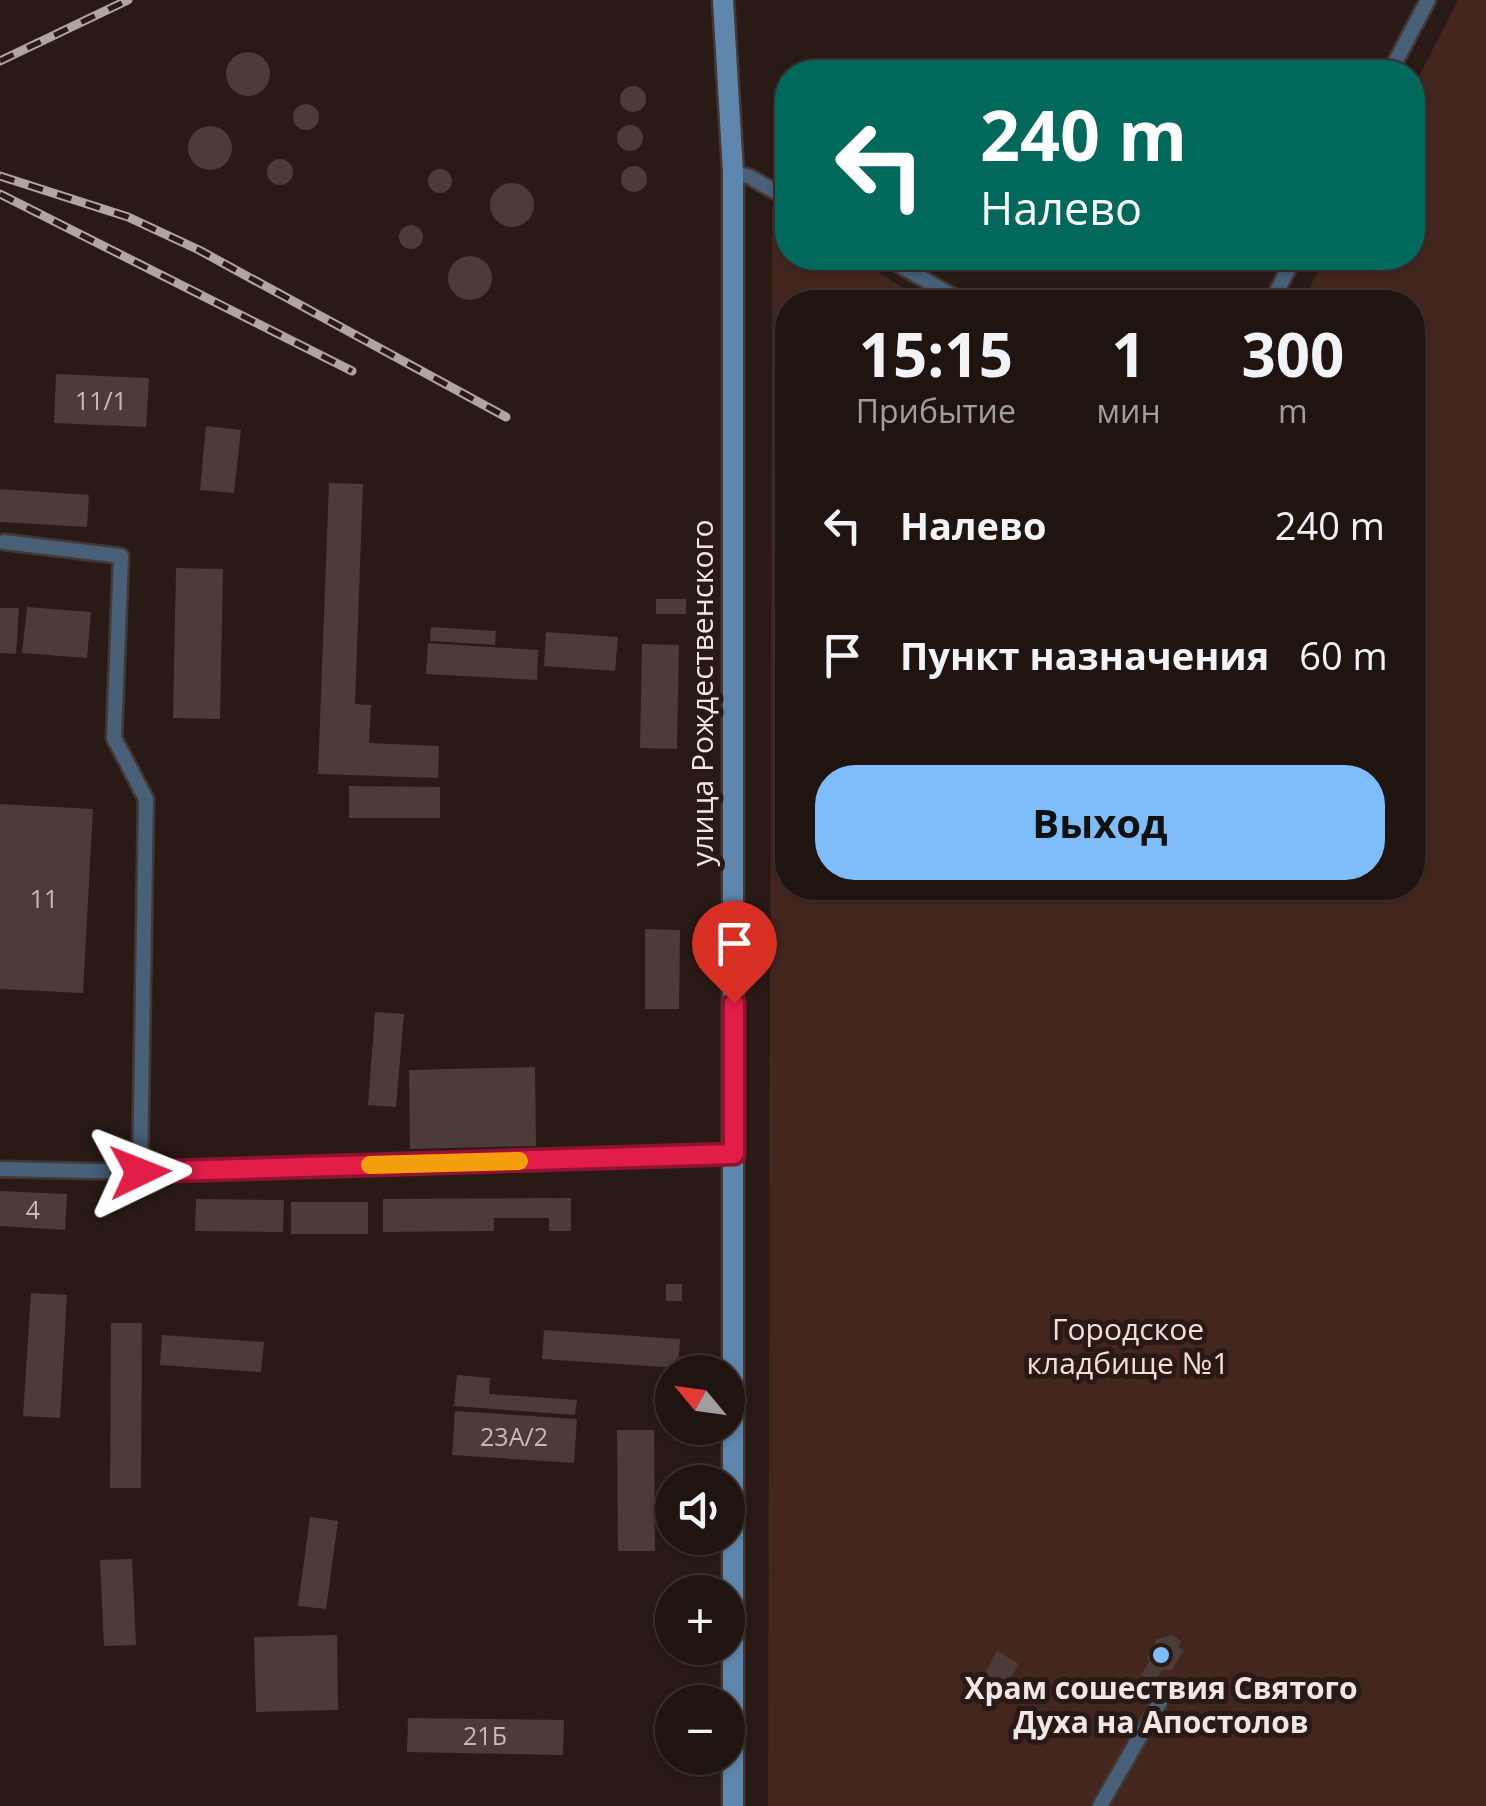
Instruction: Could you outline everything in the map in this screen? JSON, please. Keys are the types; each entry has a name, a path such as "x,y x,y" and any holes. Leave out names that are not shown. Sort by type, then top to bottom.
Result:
{"main road":[{"name":"улица Рождественского","path":"724,0 732,172 733,1806"}],"street":[{"path":"1396,60 1428,0"},
{"path":"732,172 775,191"},
{"path":"908,270 942,290"},
{"path":"4,542 121,556 114,738 146,799 140,1172"},
{"path":"0,1169 140,1172 734,1154"},
{"path":"1100,1806 1166,1691"}],"green space":[{"name":"Городское кладбище №1","path":"1458,0 1486,0 1486,1806 768,1806 772,206 775,270 874,270 907,290 775,290 775,900 1425,900 1425,290 1308,290 1319,270 1425,270 1425,65"}],"building":[{"path":"248,52 264,58 270,74 264,90 248,96 232,90 226,74 232,58"},
{"path":"633,86 642,90 646,99 642,108 633,112 624,108 620,99 624,90"},
{"path":"306,104 315,108 319,117 315,126 306,130 297,126 293,117 297,108"},
{"path":"630,125 639,129 643,138 639,147 630,151 621,147 617,138 621,129"},
{"path":"210,126 226,132 232,148 226,164 210,170 194,164 188,148 194,132"},
{"path":"280,159 289,163 293,172 289,181 280,185 271,181 267,172 271,163"},
{"path":"634,166 643,170 647,179 643,188 634,192 625,188 621,179 625,170"},
{"path":"440,169 449,172 449,190 440,193 431,190 428,181 431,172"},
{"path":"512,183 528,189 534,205 528,221 512,227 496,221 490,205 496,189"},
{"path":"411,225 420,228 420,246 411,249 402,246 399,237 402,228"},
{"path":"470,256 486,262 492,278 486,294 470,300 454,294 448,278 454,262"},
{"path":"56,374 149,378 146,427 54,423"},
{"path":"206,426 241,430 234,493 200,490"},
{"path":"329,483 363,484 355,704 371,705 369,743 439,746 438,778 318,774"},
{"path":"0,489 89,495 87,527 0,522"},
{"path":"176,568 223,569 220,719 173,718"},
{"path":"656,599 686,599 686,614 656,614"},
{"path":"27,607 91,612 87,658 22,653"},
{"path":"0,608 19,608 16,654 0,653"},
{"path":"431,627 496,631 495,645 430,641"},
{"path":"546,632 618,637 615,671 544,666"},
{"path":"428,643 538,650 537,680 426,674"},
{"path":"642,644 679,645 677,749 640,748"},
{"path":"349,786 440,787 440,818 349,818"},
{"path":"0,804 93,809 83,993 0,989"},
{"path":"645,929 680,930 679,1009 645,1009"},
{"path":"375,1012 404,1014 396,1107 368,1105"},
{"path":"535,1067 536,1146 410,1149 409,1070"},
{"path":"0,1191 67,1194 65,1230 0,1226"},
{"path":"571,1198 571,1231 549,1231 549,1218 494,1218 494,1231 383,1232 383,1199"},
{"path":"196,1199 284,1200 283,1232 195,1231"},
{"path":"291,1202 368,1202 368,1234 291,1234"},
{"path":"666,1284 682,1284 682,1301 666,1301"},
{"path":"31,1293 67,1295 60,1418 23,1416"},
{"path":"111,1323 142,1323 141,1488 110,1488"},
{"path":"544,1330 680,1339 679,1355 655,1355 655,1366 542,1359"},
{"path":"162,1335 264,1342 261,1372 160,1365"},
{"path":"457,1375 490,1378 489,1394 577,1400 575,1415 454,1406"},
{"path":"455,1411 577,1419 574,1463 452,1455"},
{"path":"617,1430 654,1430 655,1551 618,1551"},
{"path":"310,1517 338,1521 326,1609 298,1606"},
{"path":"132,1559 136,1645 104,1646 100,1560"},
{"path":"337,1635 338,1710 256,1712 254,1637"},
{"path":"1172,1635 1181,1641 1179,1647 1184,1650 1172,1670 1162,1670 1154,1682 1141,1675 1157,1639"},
{"path":"997,1651 1019,1664 1003,1690 982,1678"},
{"path":"408,1718 564,1720 563,1755 407,1752"}],"railway":[{"path":"0,61 128,0"},
{"path":"0,176 128,217 199,250 506,417"},
{"path":"0,194 352,371"}],"slow traffic":[{"path":"370,1165 519,1161"}],"place":[{"name":"Храм сошествия Святого Духа на Апостолов","path":"1161,1655"}],"route":[{"path":"140,1172 734,1154 734,1003"}]}
